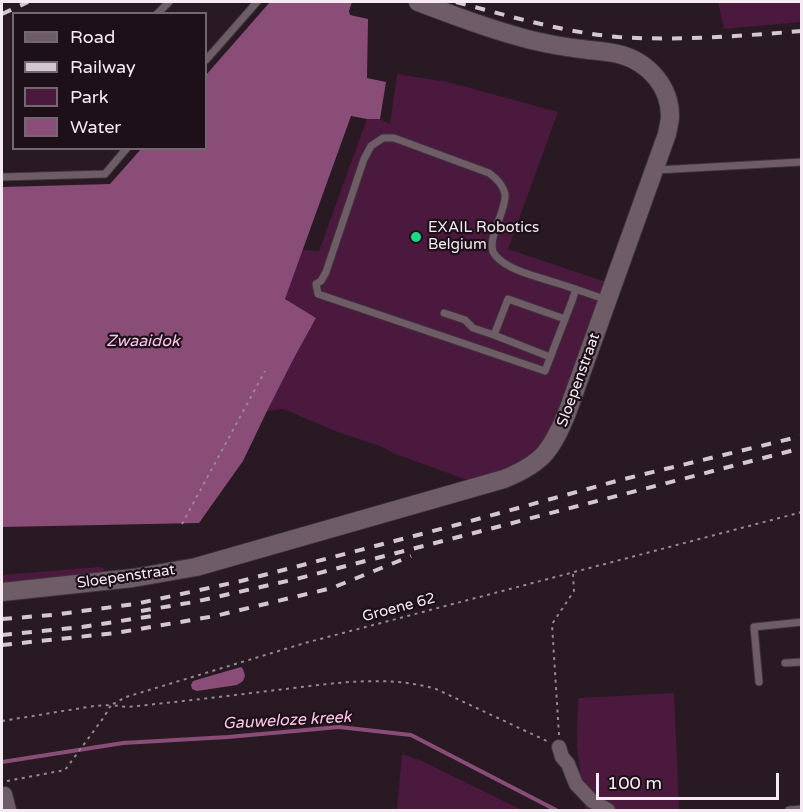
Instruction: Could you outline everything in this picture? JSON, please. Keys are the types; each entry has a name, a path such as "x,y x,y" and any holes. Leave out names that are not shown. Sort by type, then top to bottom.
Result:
{"street":[{"name":"Sloepenstraat","path":"2,592 133,578 196,567 504,479 537,462 549,449 567,413 667,134 670,117 669,101 656,77 644,65 624,55 568,47 497,31 418,2"},
{"path":"559,747 576,784 592,801 608,810"},
{"path":"4,788 9,810"}],"lane":[{"path":"207,59 257,2"},
{"path":"576,289 545,371 318,294 316,284 321,281 326,272 364,159 371,146 384,138 394,138 489,173 499,180 505,194 502,213 491,244 493,254 502,261 517,270 576,289 608,300"},
{"path":"2,177 105,174 125,150"},
{"path":"654,170 801,162"},
{"path":"494,335 508,299 565,319"},
{"path":"444,313 465,320 473,328 550,357"},
{"path":"759,682 754,627 801,622"},
{"path":"785,663 801,662"},
{"path":"789,810 801,809"}],"path":[{"path":"182,524 265,371"},
{"name":"Groene 62","path":"2,721 111,705 126,698 305,643 801,512"},
{"path":"4,788 65,771 111,705 127,707 340,683 393,682 417,684 436,689 559,747 552,624 574,591 573,573"}],"green space":[{"path":"718,2 801,2 801,22 724,29"},
{"path":"397,74 448,82 558,112 508,249 606,282 564,399 553,424 541,443 525,459 505,470 467,480 283,409 267,411 316,318 284,299 303,250 319,251 367,119 380,119 390,124"},
{"path":"103,568 105,573 2,584 2,575"},
{"path":"674,693 679,809 682,810 585,810 577,746 578,698"},
{"path":"402,754 422,761 522,810 397,810"}],"water":[{"name":"Zwaaidok","path":"270,2 352,2 350,15 368,19 367,78 386,82 380,119 351,116 285,299 316,318 243,461 199,523 2,527 2,187 110,184 140,150 207,150 207,74"},
{"path":"241,667 245,676 243,681 237,685 197,691 192,689 193,681"}],"waterway":[{"name":"Gauweloze kreek","path":"2,762 123,743 339,727 411,735 556,810"}],"railway":[{"path":"2,14 28,2"},
{"path":"456,2 556,27 618,37 687,38 802,31"},
{"path":"2,619 135,604 241,581 624,479 802,436"},
{"path":"141,611 194,602 296,579 802,448"},
{"path":"2,645 116,633 215,616 332,588 411,556"},
{"path":"2,635 82,627 152,616"}],"place":[{"name":"EXAIL Robotics Belgium","path":"416,237"}]}
